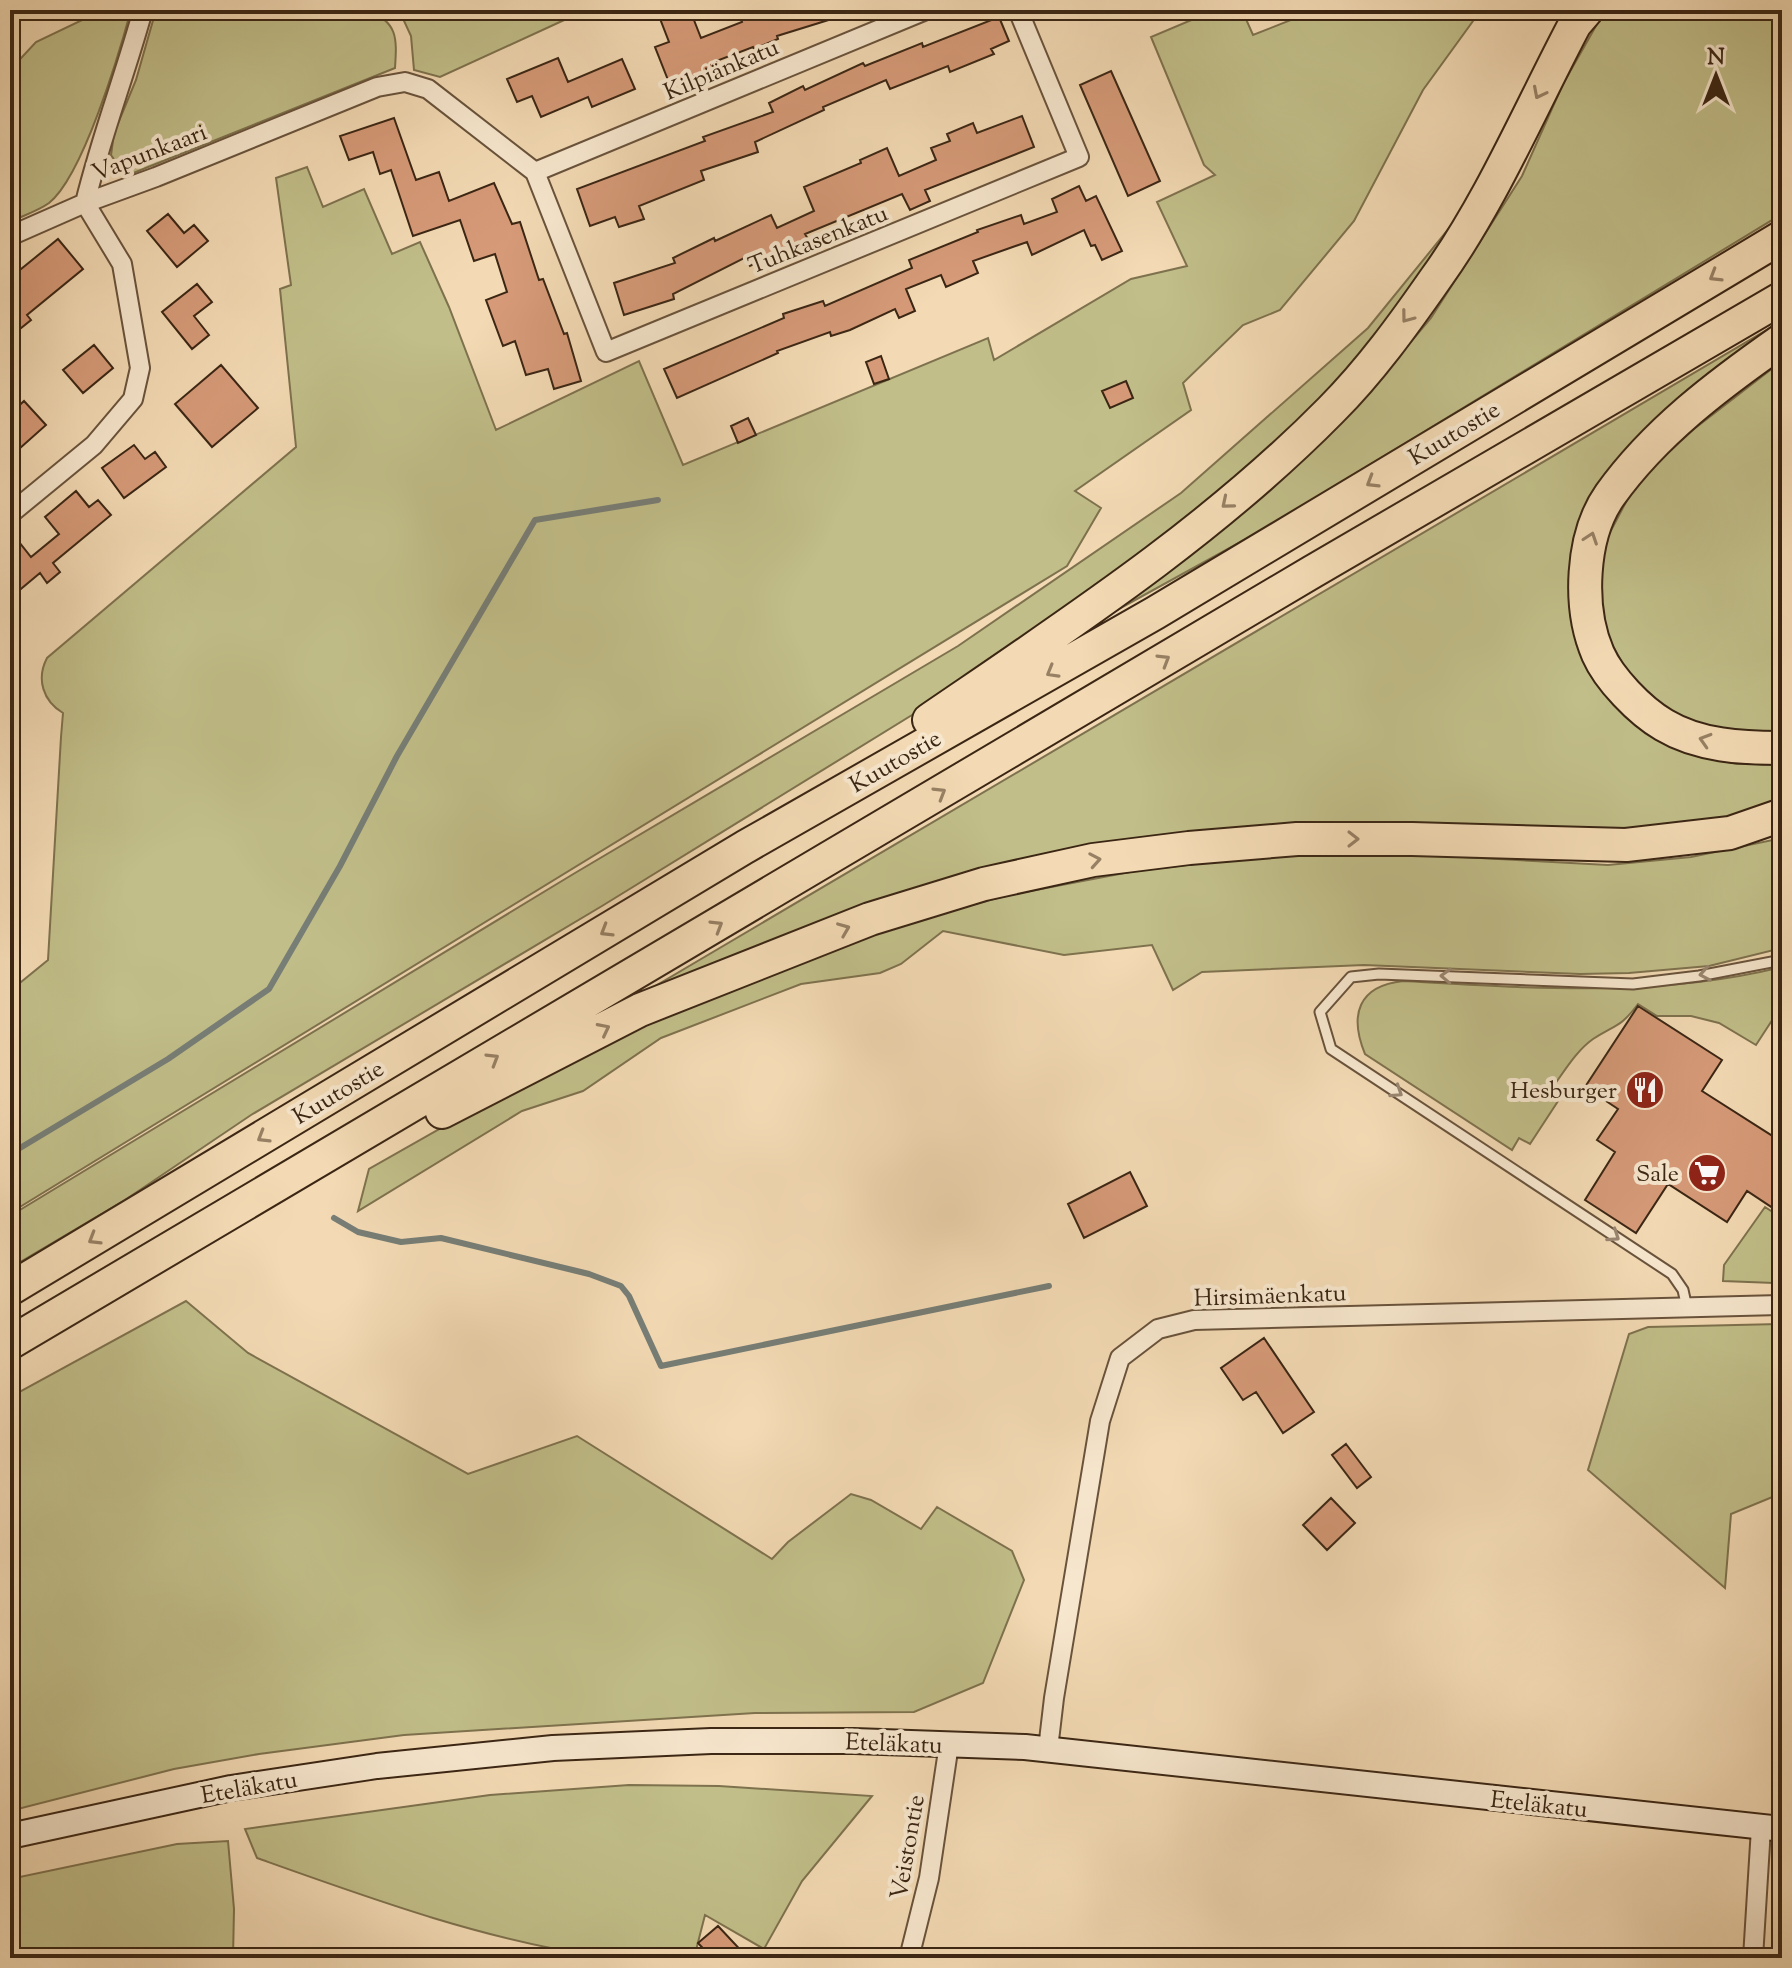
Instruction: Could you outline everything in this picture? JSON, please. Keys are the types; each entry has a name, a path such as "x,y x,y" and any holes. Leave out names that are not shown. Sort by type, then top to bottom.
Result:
{"highway":[{"path":"745,847 1176,546 1279,459 1332,409 1382,351 1438,276 1474,217 1575,24 1587,10"},
{"name":"Kuutostie","path":"10,1289 745,847 1155,613 1782,237"},
{"name":"Kuutostie","path":"10,1343 1312,572 1782,298"},
{"path":"1782,340 1737,372 1662,435 1609,496 1586,553 1586,605 1598,654 1627,695 1664,725 1702,740 1735,748 1782,748"},
{"path":"161,1256 640,1010 870,919 984,884 1093,860 1220,845 1297,839 1626,845 1730,833 1782,815"}],"main road":[{"name":"Eteläkatu","path":"10,1836 231,1788 377,1766 553,1748 726,1741 854,1741 1048,1749 1772,1829"}],"street":[{"path":"10,236 85,203 101,141 125,75 143,10"},
{"name":"Kilpiänkatu","path":"535,172 926,10"},
{"name":"Tuhkasenkatu","path":"535,172 606,352 1079,157 1018,10"},
{"name":"Vapunkaari","path":"10,514 94,445 133,399 140,368 122,264 85,203 377,87 405,82 428,89 535,172"},
{"name":"Hirsimäenkatu","path":"1048,1749 1100,1421 1120,1358 1158,1329 1194,1320 1782,1305"},
{"name":"Veistontie","path":"909,1958 929,1878 949,1744"},
{"path":"1753,1958 1772,1829"}],"lane":[{"path":"1687,1308 1683,1290 1672,1274 1331,1049 1320,1012 1351,977 1379,974 1633,984 1699,976 1782,960"}],"shaded area":[{"path":"103,10 131,10 87,142 62,189 49,203 10,222 10,70 36,42"},
{"path":"156,10 367,10 385,20 393,32 395,68 131,174 120,168 111,155 114,133 136,80"},
{"path":"399,10 586,10 440,77 414,70 411,36"},
{"path":"1215,10 1242,10 1253,35 1316,10 1481,10 1423,90 1354,221 1280,310 1243,325 1183,383 1191,410 1075,491 1101,508 1067,566 10,1213 10,991 48,960 63,713 43,689 44,666 47,658 296,447 280,289 291,285 276,178 307,167 323,207 364,189 392,254 420,242 449,307 496,430 639,361 683,465 988,338 994,360 1131,279 1187,266 1157,202 1215,175 1204,165 1151,37"},
{"path":"1605,10 1777,10 1782,21 1782,214 1266,528 1088,626 1202,544 1269,491 1362,400 1431,318 1522,176 1563,84"},
{"path":"1459,216 1391,318 1307,414 1196,511 1041,628 951,691 602,906 251,1115 125,1200 10,1268 10,1216 575,873 958,646 1181,493 1368,328"},
{"path":"1782,321 1782,326 1623,453 1582,515 1572,562 1572,609 1688,753 1737,764 1782,764 1782,803 1707,823 1642,832 1422,827 859,907 740,953 618,1008"},
{"path":"1782,361 1782,734 1715,731 1658,706 1631,679 1607,635 1600,589 1605,542 1637,481 1694,429"},
{"path":"1782,838 1782,948 1709,966 1580,974 1364,965 1202,972 1173,990 1152,945 1064,955 943,931 901,964 880,973 801,984 661,1038 583,1091 522,1111 358,1211 369,1169 496,1097 643,1024 781,967 907,922 1009,895 1135,871 1280,854 1426,855 1608,865 1691,857"},
{"path":"1782,967 1782,1005 1756,1045 1719,1023 1691,1016 1657,1016 1638,1004 1622,1022 1593,1039 1576,1056 1552,1088 1562,1095 1530,1144 1519,1138 1512,1150 1365,1054 1360,1040 1358,1015 1367,996 1388,984 1403,981 1546,988 1641,987 1735,977"},
{"path":"1765,1207 1782,1218 1782,1270 1774,1283 1723,1281 1724,1265"},
{"path":"186,1301 248,1353 468,1474 577,1436 772,1559 788,1542 851,1494 871,1500 921,1529 937,1507 1012,1551 1024,1580 983,1683 914,1712 755,1713 404,1735 259,1754 174,1769 10,1811 10,1397"},
{"path":"1782,1324 1782,1493 1731,1514 1725,1588 1588,1470 1629,1334 1648,1327"},
{"path":"629,1785 719,1786 872,1796 802,1881 764,1949 705,1915 694,1958 636,1960 602,1957 471,1929 257,1858 245,1829 490,1795"},
{"path":"228,1841 234,1909 233,1958 10,1958 10,1879 177,1844"}],"building":[{"path":"675,10 690,10 701,38 742,22 740,17 757,10 848,10 848,14 777,36 778,39 711,63 713,68 670,85 655,47 669,42 659,16"},
{"path":"999,17 1009,41 991,49 994,54 950,72 948,66 890,89 886,80 823,107 824,110 755,142 758,152 701,171 704,180 639,206 644,219 619,227 615,217 590,226 577,189 773,112 769,103 803,86 805,90 863,63 865,66 922,43 923,47"},
{"path":"558,58 568,82 622,59 635,89 592,107 588,97 541,117 532,96 517,102 507,79"},
{"path":"1111,71 1160,181 1128,196 1080,85"},
{"path":"1022,116 1034,147 925,190 930,201 910,210 902,194 805,234 808,239 750,266 746,257 673,294 674,299 624,315 614,283 675,263 673,258 771,215 777,228 814,211 804,187 861,163 860,160 887,148 899,176 936,160 931,148 950,141 947,134 973,123 977,133"},
{"path":"394,118 416,180 439,172 449,201 494,183 512,224 520,222 539,280 543,279 564,334 567,333 581,381 554,389 548,369 526,375 515,341 503,346 486,300 507,292 495,254 474,261 460,220 413,236 391,170 380,174 373,152 349,160 340,136"},
{"path":"1079,186 1086,201 1096,196 1122,251 1102,260 1084,230 1032,255 1027,242 973,261 978,273 946,287 941,275 906,289 915,311 899,318 895,309 850,330 831,336 830,332 777,351 677,398 664,369 784,318 783,314 823,301 825,306 912,268 909,260 977,230 1021,215 1024,224 1057,212 1052,199"},
{"path":"168,214 184,233 194,225 208,241 177,267 147,231"},
{"path":"58,239 83,269 27,315 31,320 10,337 10,278"},
{"path":"197,284 212,302 194,316 209,335 192,349 162,312"},
{"path":"94,345 113,368 83,393 63,370"},
{"path":"881,356 889,379 874,384 866,362"},
{"path":"221,365 258,408 212,447 175,404"},
{"path":"1126,381 1133,398 1110,408 1102,391"},
{"path":"24,401 46,425 10,457 10,414"},
{"path":"748,418 756,435 738,443 731,426"},
{"path":"134,445 145,459 155,452 166,467 124,498 102,468"},
{"path":"76,491 89,507 98,500 111,515 53,563 60,572 47,583 40,573 10,598 10,550 19,542 31,557 59,534 45,517"},
{"path":"1638,1006 1722,1060 1702,1091 1782,1142 1782,1214 1747,1191 1727,1222 1668,1184 1636,1233 1585,1200 1615,1152 1597,1140 1618,1109 1585,1087"},
{"path":"1130,1172 1147,1206 1084,1238 1068,1204"},
{"path":"1264,1338 1314,1412 1283,1433 1256,1392 1243,1400 1221,1368"},
{"path":"1346,1444 1371,1477 1357,1488 1332,1455"},
{"path":"1331,1498 1355,1523 1327,1550 1303,1525"},
{"path":"718,1926 748,1958 712,1958 698,1943"}],"waterway":[{"path":"10,1154 168,1059 269,989 340,866 397,756 535,520 658,500"},
{"path":"334,1218 358,1232 401,1242 441,1238 589,1274 621,1286 629,1296 661,1366 1049,1286"}],"place":[{"name":"Hesburger","path":"1645,1090"},
{"name":"Sale","path":"1707,1173"}]}
